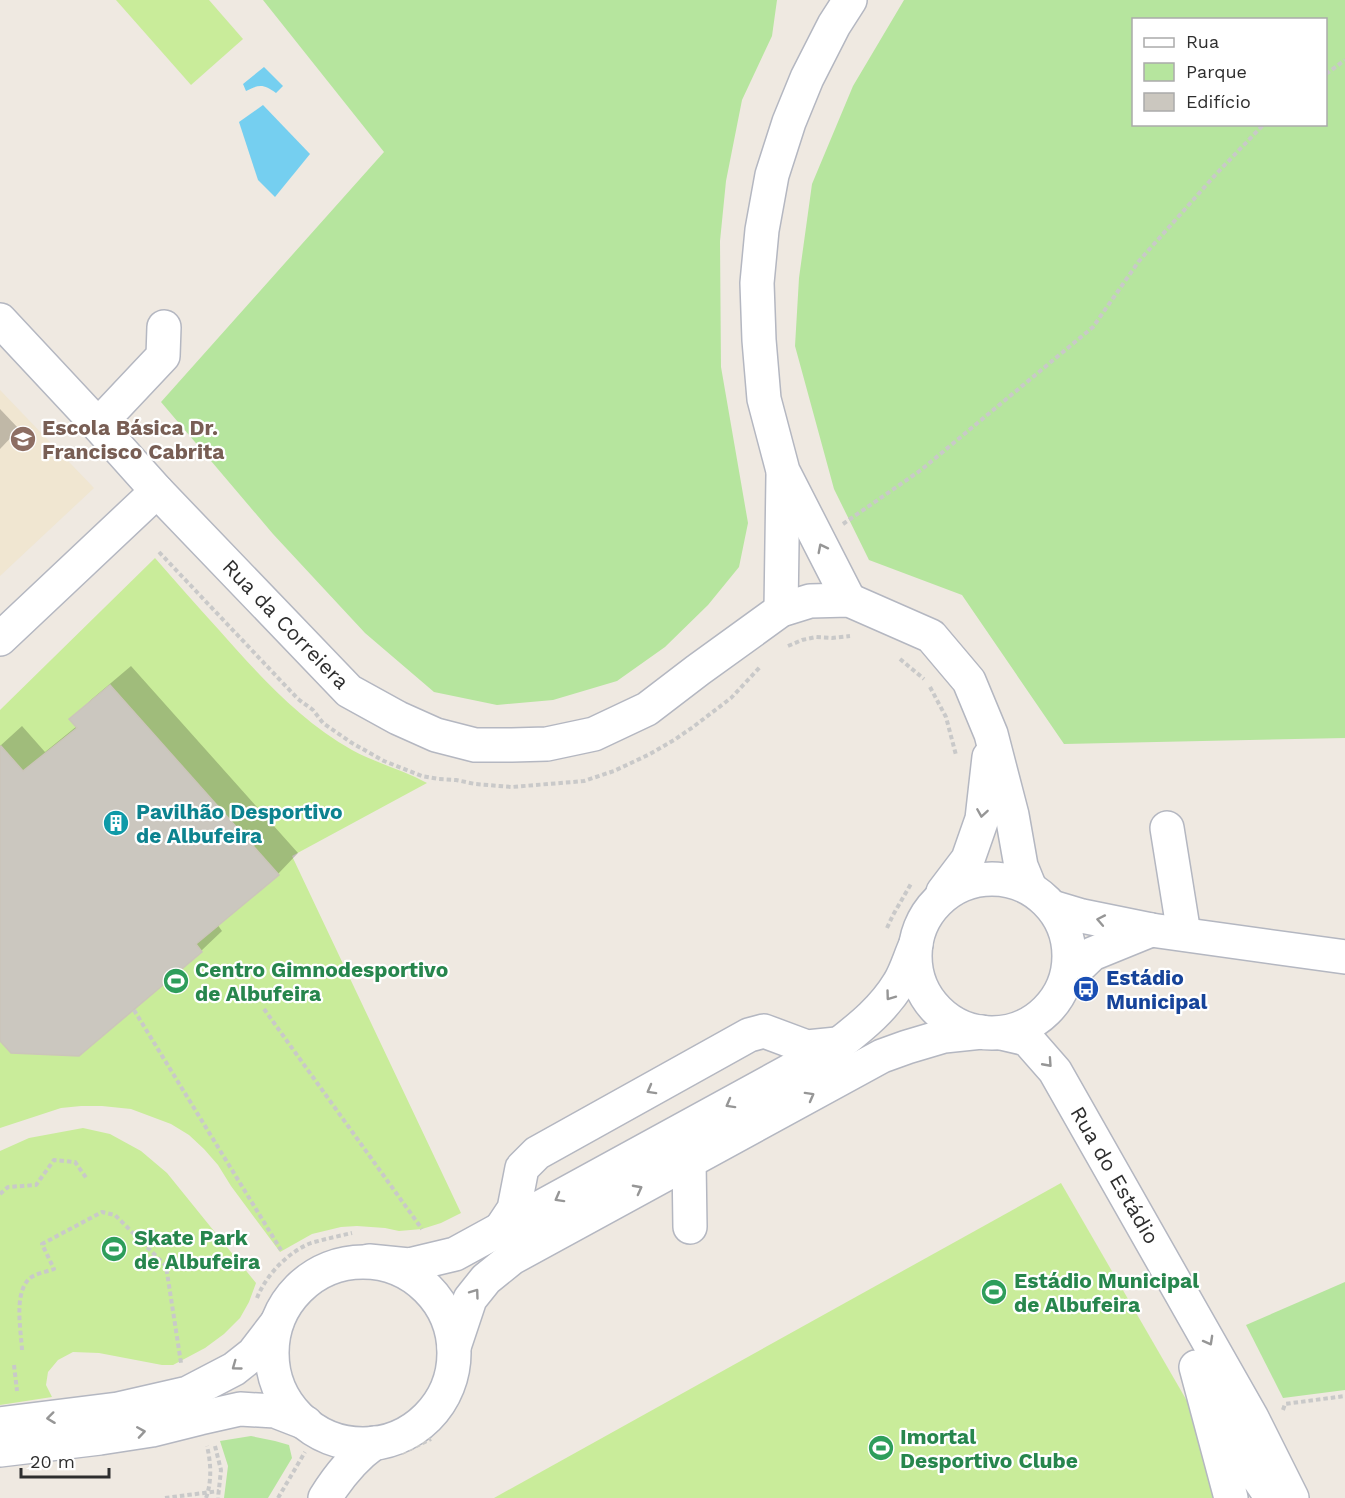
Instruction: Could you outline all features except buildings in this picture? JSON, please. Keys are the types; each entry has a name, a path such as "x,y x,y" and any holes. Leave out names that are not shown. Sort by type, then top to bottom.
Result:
{"street":[{"path":"834,8 789,122 772,175 762,230 757,283 764,399 783,471 849,600"},
{"name":"Rua da Correiera","path":"0,320 157,490 349,691 398,718 436,735 475,745 547,744 594,734 647,709 781,610 810,601 849,600 931,636 969,681 991,734 1012,815 1021,866 1041,897"},
{"path":"98,425 164,356 164,327"},
{"path":"781,610 783,471"},
{"path":"0,639 157,490"},
{"path":"927,888 968,859 982,819 991,734"},
{"path":"1167,828 1184,934"},
{"name":"Rua do Estádio","path":"1292,1498 1252,1418 1055,1071 1027,1039 964,1029 933,1008 920,986 914,951 901,940 920,925 927,888 958,885 976,879 1003,879 1082,916 1151,930 1345,957"},
{"name":"Rua do Estádio","path":"1041,897 1066,931 1070,959 1067,978"},
{"name":"Rua do Estádio","path":"992,1032 1019,1029 1047,1011 1067,978 1092,954 1151,930"},
{"path":"0,1424 118,1409 188,1393 234,1369 253,1354 265,1315 285,1305 299,1287 321,1271 346,1263 369,1261 409,1265 432,1260 455,1254 500,1230 839,1044 862,1026 884,1004 900,982 901,940"},
{"path":"500,1230 514,1209 522,1168 537,1153 749,1035 764,1031 807,1047 839,1044"},
{"path":"454,1347 470,1299 486,1279 512,1258 882,1056 944,1036 992,1032"},
{"path":"689,1161 690,1227"},
{"path":"265,1315 274,1371 283,1395 306,1424 328,1437 353,1444 374,1443 405,1434 429,1416 443,1398 451,1379 455,1354 454,1337 447,1316 435,1296 416,1278 393,1266 369,1261"},
{"path":"1232,1498 1196,1367 1238,1448 1272,1498"},
{"path":"0,1450 152,1430 240,1409 275,1411 306,1424"},
{"path":"325,1498 338,1477 374,1443"}],"path":[{"path":"1327,73 1345,60"},
{"path":"839,526 921,470 1093,327 1139,261 1262,126"},
{"path":"159,552 297,699 313,710 323,723 384,761 422,776 512,787 584,781 614,771 674,740 730,698 762,664"},
{"path":"788,646 816,637 852,636"},
{"path":"897,657 927,682 946,717 958,763"},
{"path":"901,940 887,928 893,915 927,888"},
{"path":"264,1009 422,1229"},
{"path":"134,1010 281,1250"},
{"path":"0,1194 8,1187 36,1185 54,1160 75,1162 87,1179"},
{"path":"22,1350 19,1308 21,1291 29,1278 54,1269 42,1244 102,1212 115,1215 165,1266 182,1370"},
{"path":"265,1315 261,1288 274,1270 290,1255 310,1244 353,1232"},
{"path":"14,1365 18,1393"},
{"path":"1282,1413 1285,1404 1345,1396"},
{"path":"212,1436 220,1470 218,1498"},
{"path":"165,1498 219,1491"}],"shaded area":[{"name":"Escola Básica Dr. Francisco Cabrita","path":"0,390 94,488 0,576"}],"green space":[{"path":"116,0 209,0 243,39 191,85"},
{"path":"263,0 777,0 772,36 742,100 726,181 720,241 721,367 748,523 739,567 708,605 665,647 617,681 553,700 497,705 434,692 365,633 273,534 161,402 384,152"},
{"path":"904,0 1345,0 1345,738 1064,744 962,595 869,560 834,489 795,346 799,278 812,184 853,86"},
{"name":"Centro Gimnodesportivo de Albufeira","path":"155,558 249,663 314,725 352,750 427,783 292,856 461,1213 441,1223 422,1229 399,1231 357,1226 341,1227 312,1234 280,1252 218,1165 189,1135 171,1124 131,1109 81,1106 61,1108 0,1128 0,710"},
{"name":"Skate Park de Albufeira","path":"83,1128 110,1134 141,1151 167,1173 256,1283 240,1318 224,1334 205,1348 173,1365 99,1353 73,1352 58,1360 48,1372 46,1385 52,1397 0,1405 0,1151 29,1138"},
{"name":"Estádio Municipal de Albufeira","path":"1061,1183 1187,1401 1209,1449 1225,1498 494,1498"},
{"path":"1345,1282 1345,1390 1283,1398 1246,1325"},
{"path":"251,1436 289,1445 292,1458 268,1498 224,1498 228,1466 220,1441"}],"water":[{"path":"264,67 283,86 276,93 261,86 246,91 243,84"},
{"path":"263,105 310,154 275,197 258,180 239,122"}],"place":[{"name":"Escola Básica Dr. Francisco Cabrita","path":"23,439"},
{"name":"Pavilhão Desportivo de Albufeira","path":"116,823"},
{"name":"Centro Gimnodesportivo de Albufeira","path":"176,981"},
{"name":"Estádio Municipal","path":"1086,989"},
{"name":"Skate Park de Albufeira","path":"114,1249"},
{"name":"Estádio Municipal de Albufeira","path":"994,1292"},
{"name":"Imortal Desportivo Clube","path":"881,1448"}]}
